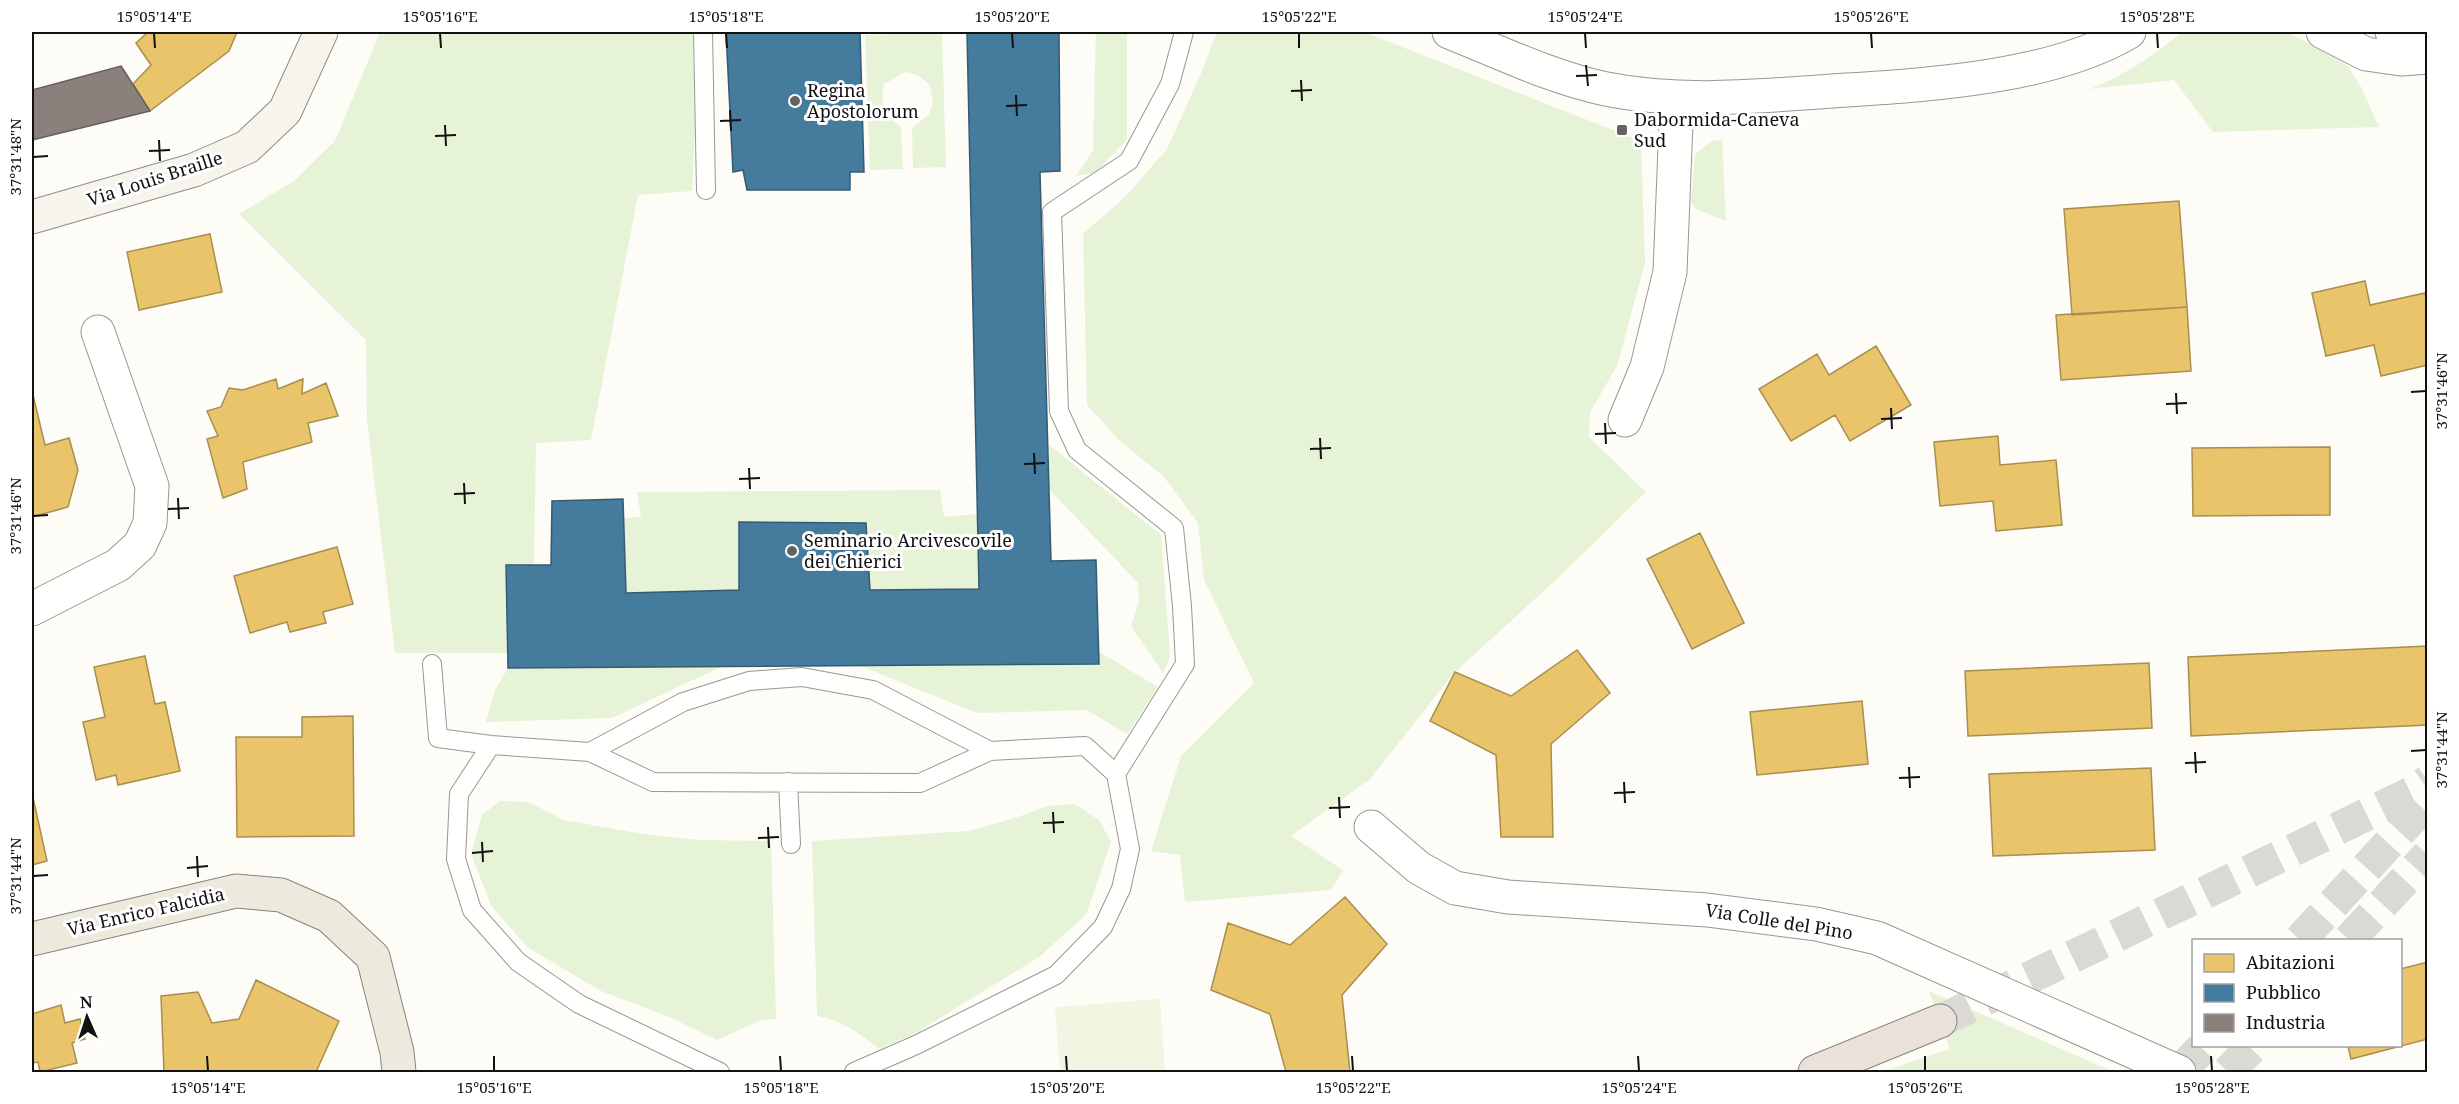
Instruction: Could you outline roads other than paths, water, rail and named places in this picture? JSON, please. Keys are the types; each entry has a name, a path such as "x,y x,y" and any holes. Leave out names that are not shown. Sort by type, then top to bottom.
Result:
{"highway":[{"path":"1815,1072 1940,1021"}],"main road":[{"name":"Via Louis Braille","path":"32,217 194,170 247,147 285,111 321,32"},
{"name":"Via Enrico Falcidia","path":"32,939 236,891 281,896 329,916 373,957 397,1052 399,1072"}],"street":[{"path":"1449,32 1513,58 1604,89 1677,98 1782,95 1975,77 2034,67 2072,57 2129,32"},
{"path":"2323,32 2366,54 2401,59 2427,57"},
{"path":"2392,32 2427,36"},
{"path":"1625,420 1647,367 1670,272 1677,98"},
{"path":"32,609 118,565 140,545 150,523 152,486 98,332"},
{"name":"Via Colle del Pino","path":"1371,827 1419,868 1455,888 1508,897 1707,910 1816,924 1877,938 2179,1072"}],"lane":[{"path":"703,32 706,190"},
{"path":"1116,774 1185,664 1174,528 1077,450 1059,411 1052,212 1129,161 1170,84 1184,32"},
{"path":"432,664 438,738 491,746 590,752 653,782 920,783 990,751 1085,746 1116,774 1130,849 1121,889 1102,927 1056,975 916,1045 854,1072"},
{"path":"590,752 683,702 749,681 802,677 873,690 990,751"},
{"path":"491,746 459,794 456,859 472,910 518,962 579,1004 720,1072"},
{"path":"788,782 791,844"}],"tunnel":[{"path":"1940,1021 2411,793 2428,781"},
{"path":"2301,939 2428,801"},
{"path":"2350,939 2428,855"},
{"path":"2179,1072 2203,1047"},
{"path":"2228,1072 2252,1047"}],"place":[{"name":"Regina Apostolorum","path":"795,101"},
{"name":"Dabormida-Caneva Sud","path":"1622,130"},
{"name":"Seminario Arcivescovile dei Chierici","path":"792,551"}]}
